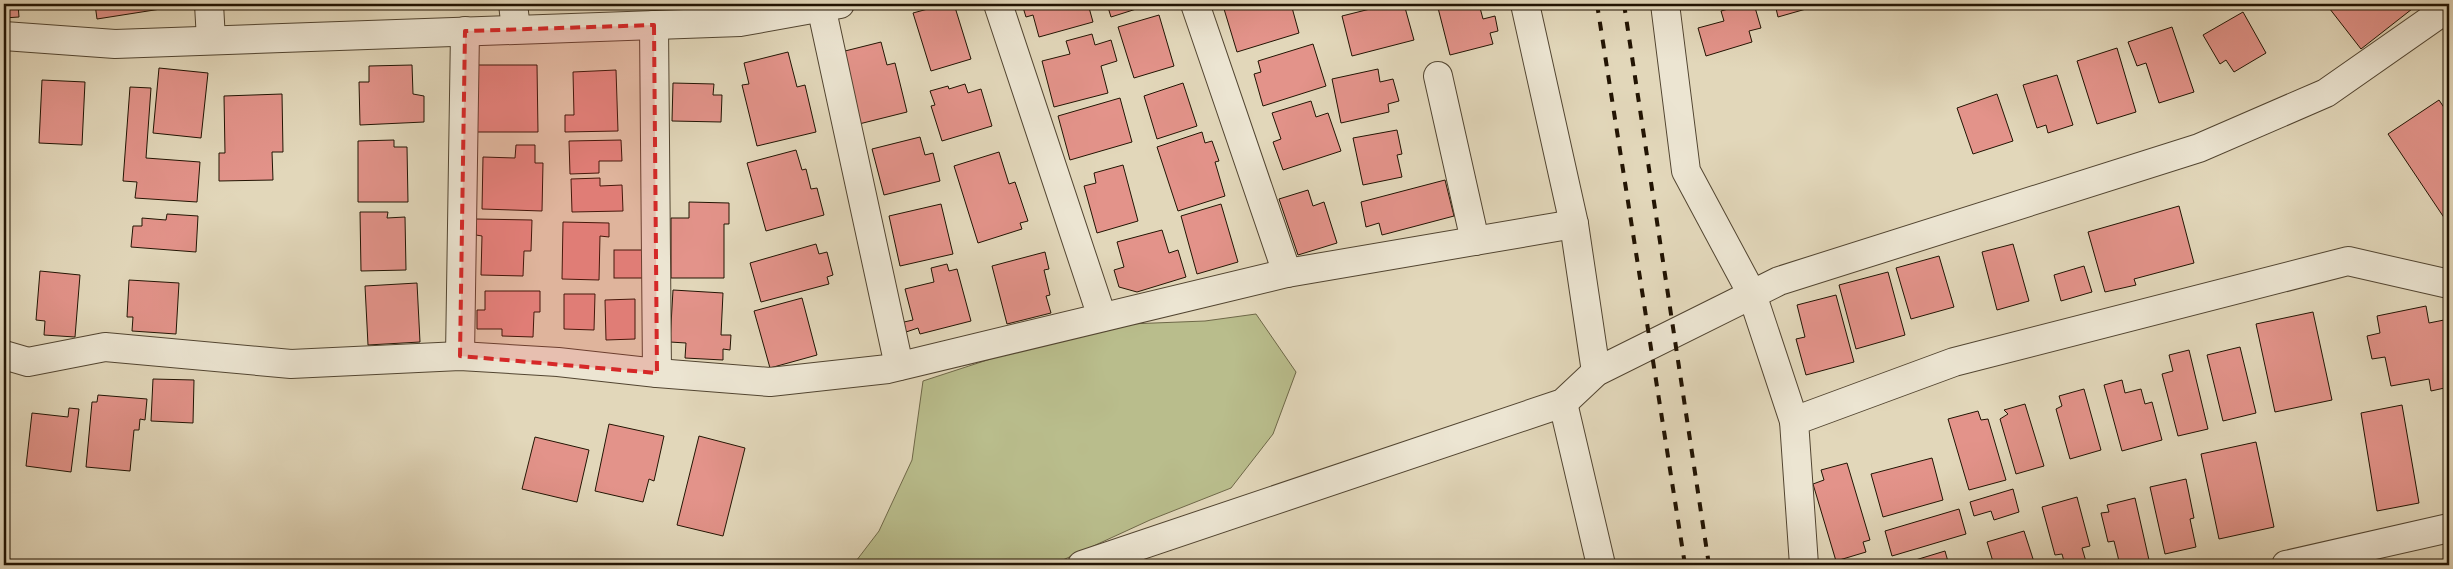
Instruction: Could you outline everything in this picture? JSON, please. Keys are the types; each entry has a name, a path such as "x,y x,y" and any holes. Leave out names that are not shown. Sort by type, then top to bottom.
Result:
{"street":[{"path":"209,4 211,40"},
{"path":"998,4 1102,317"},
{"path":"1195,4 1287,273"},
{"path":"1525,4 1574,224 1596,372"},
{"path":"1665,4 1686,170 1752,294 1794,420 1804,565"},
{"path":"4,36 116,44 466,31 514,17 654,25 740,22 831,5 899,366"},
{"path":"1082,565 1563,403 1596,372 1779,281 2200,148 2326,94 2449,7"},
{"path":"654,25 657,373"},
{"path":"460,356 466,31"},
{"path":"1438,76 1476,241"},
{"path":"4,356 28,362 105,347 291,364 460,356 558,362 657,373 770,382 899,366 1287,273 1574,224"},
{"path":"1794,420 1954,362 2348,261 2449,284"},
{"path":"1563,403 1601,565"},
{"path":"2286,565 2449,528"}],"highlighted area":[{"path":"654,25 657,373 460,356 465,31"}],"green space":[{"path":"1256,314 1296,372 1273,434 1231,488 1150,520 1052,565 853,565 879,531 912,460 923,381 1021,349 1129,324 1205,321"}],"building":[{"path":"4,4 18,4 19,17 4,18"},
{"path":"95,4 167,4 167,8 97,19"},
{"path":"946,4 954,4 971,59 931,71 913,13"},
{"path":"1022,4 1088,4 1093,22 1039,37 1033,15 1026,17"},
{"path":"1107,4 1152,4 1111,17"},
{"path":"1240,4 1291,4 1299,33 1237,52 1224,9"},
{"path":"1390,4 1404,4 1414,40 1352,56 1342,16"},
{"path":"1437,4 1479,4 1483,19 1495,16 1498,31 1490,33 1493,44 1450,55"},
{"path":"1746,4 1754,4 1761,28 1749,31 1752,42 1706,56 1698,28 1724,21 1721,11"},
{"path":"1775,4 1819,4 1820,5 1778,17"},
{"path":"2326,4 2408,4 2412,9 2361,49"},
{"path":"2243,12 2266,53 2234,72 2226,60 2220,64 2203,35"},
{"path":"1159,15 1174,66 1134,78 1118,27"},
{"path":"2172,27 2194,92 2159,103 2146,63 2137,66 2128,42"},
{"path":"1092,34 1095,45 1111,40 1117,61 1101,66 1108,93 1054,107 1042,61 1070,54 1066,41"},
{"path":"881,42 887,65 895,63 907,112 855,125 837,53"},
{"path":"1313,44 1326,86 1263,106 1254,74 1261,72 1258,61"},
{"path":"2117,48 2136,112 2097,124 2077,61"},
{"path":"788,52 797,87 805,85 816,132 757,146 742,85 749,84 744,63"},
{"path":"412,65 413,94 424,96 424,122 360,125 359,82 369,82 369,66"},
{"path":"477,65 537,65 538,132 477,132"},
{"path":"159,68 208,73 201,138 153,133"},
{"path":"1378,69 1380,82 1393,79 1399,101 1388,104 1389,112 1341,123 1332,79"},
{"path":"616,70 618,131 565,132 565,115 574,115 573,72"},
{"path":"2057,75 2073,125 2048,133 2046,125 2037,128 2023,85"},
{"path":"42,80 85,82 82,145 39,143"},
{"path":"673,83 714,84 713,95 722,95 721,122 672,121"},
{"path":"1183,83 1197,126 1157,139 1144,96"},
{"path":"965,84 968,93 981,89 992,126 942,141 931,106 935,105 930,91 948,86 949,89"},
{"path":"130,87 151,88 146,158 200,162 197,202 135,198 137,182 123,181"},
{"path":"282,94 283,152 272,152 273,180 219,181 219,153 225,153 224,96"},
{"path":"1997,94 2013,141 1973,154 1957,108"},
{"path":"1120,98 1132,142 1070,160 1058,116"},
{"path":"2439,100 2449,115 2449,225 2388,134"},
{"path":"1311,101 1316,117 1328,113 1341,151 1283,170 1273,142 1281,139 1272,113"},
{"path":"1397,130 1402,154 1397,155 1402,177 1363,185 1353,138"},
{"path":"1202,132 1205,143 1212,141 1219,161 1215,162 1225,196 1178,211 1157,147"},
{"path":"920,137 925,155 933,153 940,181 884,195 872,149"},
{"path":"394,140 394,147 407,147 408,202 358,202 358,141"},
{"path":"621,140 622,161 599,161 599,173 570,174 569,141"},
{"path":"516,145 535,145 535,163 543,163 542,211 482,209 483,157 515,158"},
{"path":"796,150 802,170 806,169 811,189 817,188 824,215 766,231 747,163"},
{"path":"999,152 1009,184 1015,182 1028,221 1020,223 1022,229 978,243 954,166"},
{"path":"1123,165 1138,221 1097,233 1084,186 1096,183 1094,173"},
{"path":"600,178 600,186 622,185 623,211 572,212 571,179"},
{"path":"1445,180 1454,216 1382,235 1379,223 1366,227 1361,202"},
{"path":"1308,190 1313,206 1324,202 1337,243 1298,255 1279,199"},
{"path":"689,202 729,203 729,224 724,224 724,278 671,278 671,218 689,218"},
{"path":"941,204 953,254 900,266 889,216"},
{"path":"1221,204 1238,262 1197,274 1181,216"},
{"path":"2179,206 2194,263 2134,279 2136,285 2105,292 2088,232"},
{"path":"360,212 388,212 387,218 405,217 406,270 361,271"},
{"path":"167,214 198,216 196,252 131,247 133,226 142,226 142,218 166,220"},
{"path":"476,219 532,220 531,251 524,251 523,276 481,275 482,236 476,235"},
{"path":"563,222 609,223 609,237 600,236 599,280 562,279"},
{"path":"1162,230 1169,253 1178,250 1186,277 1137,292 1119,287 1114,270 1124,267 1117,242"},
{"path":"816,244 819,254 827,252 833,275 827,277 829,284 761,302 750,263"},
{"path":"2013,244 2029,301 1997,310 1982,252"},
{"path":"614,250 644,250 644,278 614,278"},
{"path":"1045,252 1049,269 1044,270 1050,295 1046,296 1051,313 1007,324 992,266"},
{"path":"1939,256 1954,307 1911,319 1896,268"},
{"path":"947,264 949,271 957,269 971,321 920,334 918,328 906,332 904,322 913,320 905,289 934,282 931,268"},
{"path":"2084,266 2092,292 2061,301 2054,275"},
{"path":"40,271 80,275 75,337 44,335 45,321 36,320"},
{"path":"1888,272 1905,335 1856,349 1839,285"},
{"path":"129,280 179,283 176,334 132,331 133,317 127,317"},
{"path":"417,283 420,342 368,345 365,286"},
{"path":"673,290 723,293 721,335 731,335 730,350 723,349 723,360 685,358 686,343 670,342"},
{"path":"485,291 540,291 540,312 534,312 533,337 502,336 502,329 477,329 477,310 485,310"},
{"path":"564,294 595,294 594,330 564,329"},
{"path":"1836,295 1854,362 1806,375 1796,339 1805,337 1797,305"},
{"path":"802,298 817,355 770,368 754,311"},
{"path":"635,299 635,339 606,340 605,300"},
{"path":"2426,306 2429,323 2449,319 2449,387 2431,391 2429,379 2391,386 2385,357 2372,359 2367,336 2380,333 2377,316"},
{"path":"2313,312 2332,400 2275,412 2256,324"},
{"path":"2240,347 2256,413 2223,421 2207,355"},
{"path":"2189,350 2208,429 2178,436 2162,374 2173,371 2169,355"},
{"path":"153,379 194,380 193,423 151,421"},
{"path":"2122,380 2125,393 2141,389 2145,404 2152,402 2162,440 2122,451 2104,385"},
{"path":"2084,389 2101,450 2070,459 2056,409 2062,406 2059,396"},
{"path":"98,395 147,399 145,420 140,419 139,430 134,430 130,471 86,467 92,402 97,402"},
{"path":"2025,404 2044,466 2016,474 2000,419 2008,414 2004,410"},
{"path":"2402,405 2419,503 2377,511 2361,413"},
{"path":"69,408 79,409 71,472 26,466 32,413 68,417"},
{"path":"1978,411 1981,420 1988,419 2006,480 1969,490 1948,419"},
{"path":"609,424 664,436 654,481 649,479 643,502 595,491"},
{"path":"699,436 745,448 723,536 677,525"},
{"path":"535,437 589,450 577,502 522,489"},
{"path":"2256,442 2274,527 2219,539 2201,454"},
{"path":"1932,458 1943,500 1883,517 1871,474"},
{"path":"1847,463 1870,540 1863,542 1866,552 1836,561 1813,484 1824,480 1821,470"},
{"path":"2186,479 2194,518 2190,519 2196,547 2165,554 2150,487"},
{"path":"2013,489 2019,512 1994,520 1991,511 1974,516 1970,502"},
{"path":"2077,497 2090,546 2082,548 2087,565 2065,565 2062,554 2055,555 2042,507"},
{"path":"2135,498 2149,560 2120,565 2114,541 2108,542 2101,513 2109,512 2107,505"},
{"path":"1959,509 1966,534 1892,556 1885,531"},
{"path":"2024,531 2035,565 1994,565 1987,542"},
{"path":"1945,551 1949,565 1899,565"}],"railway":[{"path":"1597,4 1685,565"},
{"path":"1624,4 1709,565"}]}
